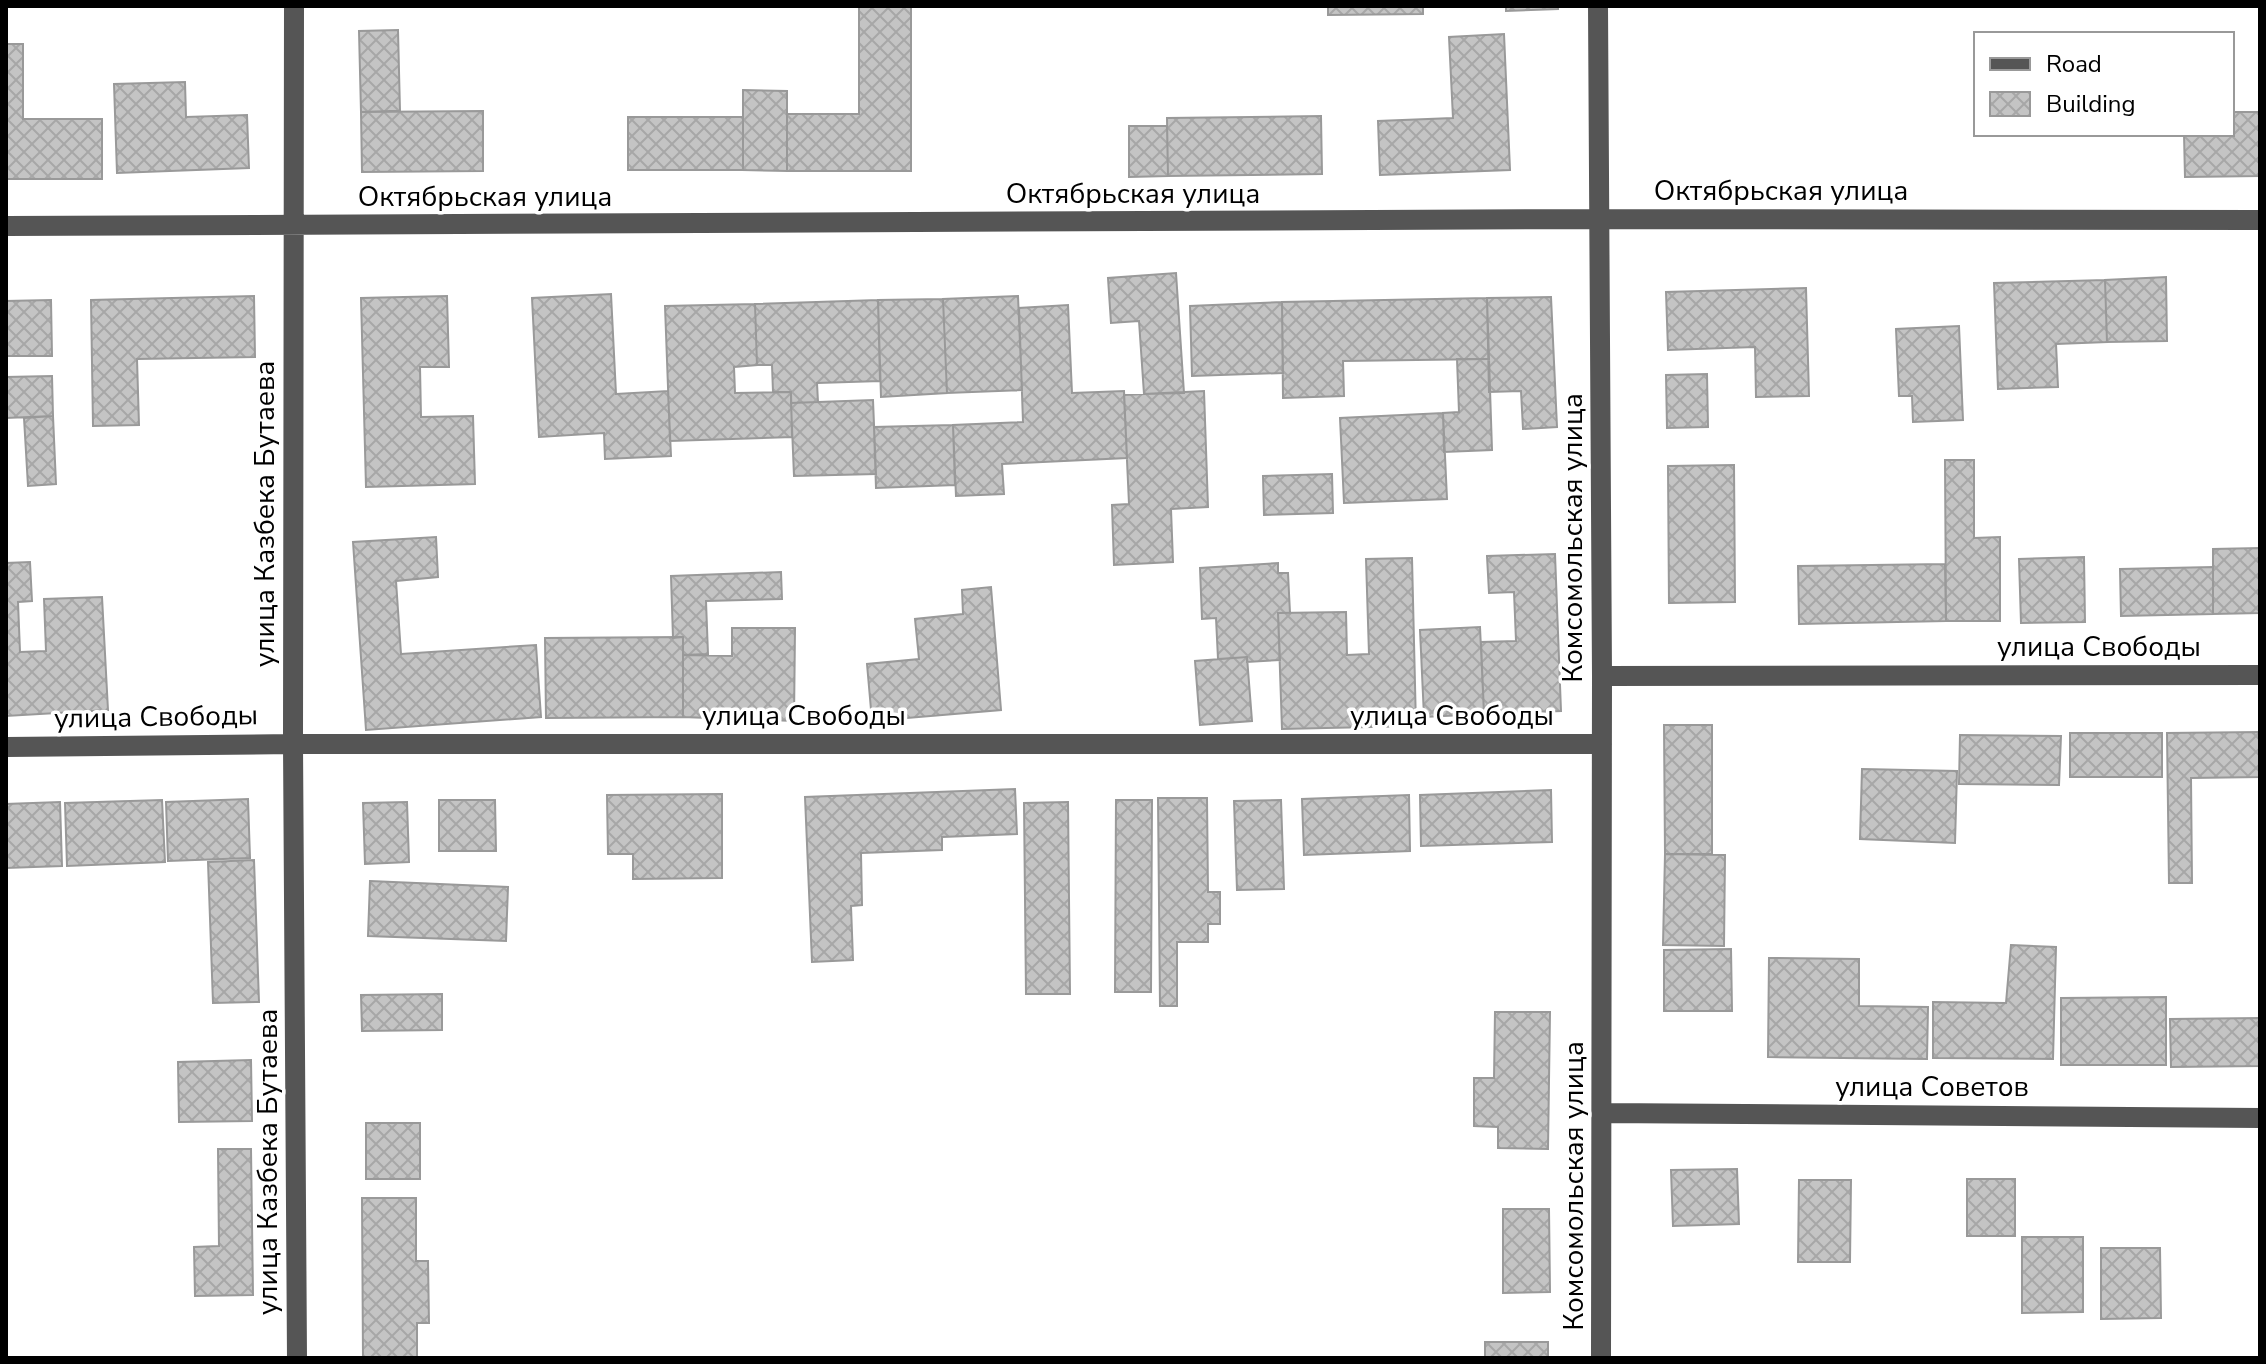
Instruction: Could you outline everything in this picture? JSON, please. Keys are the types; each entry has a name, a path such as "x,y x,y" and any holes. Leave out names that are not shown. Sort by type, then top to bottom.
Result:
{"street":[{"name":"улица Казбека Бутаева","path":"294,6 293,744 297,1358"},
{"name":"Комсомольская улица","path":"1598,6 1603,1113 1601,1358"},
{"name":"Октябрьская улица","path":"6,226 1599,219 2260,220"},
{"name":"улица Свободы","path":"1602,676 2260,675"},
{"name":"улица Свободы","path":"6,747 293,744 1602,744"},
{"name":"улица Советов","path":"1603,1113 2260,1118"}],"building":[{"path":"859,6 911,6 911,171 787,171 787,114 859,114"},
{"path":"1328,6 1423,6 1423,14 1328,15"},
{"path":"1506,6 1558,6 1558,9 1506,11"},
{"path":"398,30 400,111 361,112 359,31"},
{"path":"1504,34 1510,170 1380,175 1378,121 1453,118 1449,37"},
{"path":"6,44 23,44 23,119 102,119 102,179 6,179"},
{"path":"185,82 186,117 247,115 249,168 117,173 114,84"},
{"path":"743,90 787,91 787,171 743,170"},
{"path":"483,111 483,171 362,172 361,112"},
{"path":"2234,112 2260,112 2260,176 2185,177 2184,136 2234,136"},
{"path":"1321,116 1322,174 1168,176 1167,118"},
{"path":"628,117 743,117 743,170 628,170"},
{"path":"1129,126 1167,126 1168,176 1129,177"},
{"path":"1176,273 1184,393 1144,394 1139,321 1111,323 1108,278"},
{"path":"2166,277 2167,341 2107,342 2105,280"},
{"path":"2105,280 2107,342 2056,344 2058,387 1998,389 1994,283"},
{"path":"1806,288 1809,396 1756,397 1755,347 1668,350 1666,292"},
{"path":"611,294 616,394 668,391 671,456 605,459 604,433 539,437 532,298"},
{"path":"254,296 255,357 137,359 139,425 93,426 91,300"},
{"path":"447,296 449,367 420,367 421,417 473,416 475,484 366,487 361,298"},
{"path":"1018,296 1022,390 947,393 943,299"},
{"path":"1551,297 1557,427 1523,429 1521,391 1489,392 1487,298"},
{"path":"1487,298 1489,359 1343,361 1344,396 1283,398 1282,302"},
{"path":"943,299 947,393 881,397 878,300"},
{"path":"51,300 52,356 6,356 6,301"},
{"path":"878,300 880,381 817,383 818,402 791,403 791,392 773,392 772,365 757,365 755,304"},
{"path":"1282,302 1283,373 1192,376 1190,306"},
{"path":"755,304 757,365 734,367 735,393 791,392 792,437 670,441 665,306"},
{"path":"1068,305 1072,393 1124,391 1127,458 1002,464 1004,494 956,496 953,425 1023,422 1019,308"},
{"path":"1959,326 1963,420 1913,422 1912,396 1899,396 1896,329"},
{"path":"1457,359 1489,359 1492,450 1444,452 1443,413 1459,412"},
{"path":"1707,374 1708,427 1667,428 1666,375"},
{"path":"52,376 53,416 6,418 6,377"},
{"path":"1204,391 1208,507 1171,509 1173,562 1114,565 1112,505 1129,504 1124,395"},
{"path":"873,400 876,474 794,476 791,403"},
{"path":"1443,413 1447,499 1344,503 1340,418"},
{"path":"53,416 56,484 28,486 24,418"},
{"path":"953,425 955,485 876,488 874,427"},
{"path":"1945,460 1974,460 1974,538 2000,537 2000,621 1946,621"},
{"path":"1734,465 1735,602 1669,603 1668,466"},
{"path":"1332,474 1333,513 1264,515 1263,476"},
{"path":"436,537 438,577 396,581 401,654 536,645 541,717 366,730 353,542"},
{"path":"2260,548 2260,613 2213,614 2213,549"},
{"path":"1555,554 1561,711 1484,714 1481,642 1516,641 1514,592 1489,593 1487,556"},
{"path":"2084,557 2085,622 2021,623 2019,559"},
{"path":"1412,558 1416,726 1282,729 1278,613 1346,612 1347,655 1369,654 1366,559"},
{"path":"30,562 32,601 18,602 20,652 46,651 44,599 102,597 108,710 6,716 6,563"},
{"path":"1278,563 1278,573 1288,573 1290,613 1278,613 1280,660 1247,662 1247,657 1218,659 1216,618 1202,619 1200,568"},
{"path":"1945,564 1946,621 1799,624 1798,566"},
{"path":"2213,567 2213,614 2121,616 2120,569"},
{"path":"781,572 782,599 706,601 708,654 683,655 683,637 673,638 671,576"},
{"path":"991,587 1001,710 872,721 867,664 919,659 915,619 963,614 962,590"},
{"path":"1480,627 1484,714 1424,717 1420,630"},
{"path":"732,628 795,628 794,721 683,717 683,655 732,656"},
{"path":"683,637 683,717 546,718 545,638"},
{"path":"1247,657 1252,721 1200,725 1195,661"},
{"path":"1664,725 1712,725 1712,854 1665,854"},
{"path":"2260,732 2260,777 2191,778 2192,883 2169,883 2167,733"},
{"path":"2070,733 2162,733 2162,777 2070,777"},
{"path":"1960,735 2061,736 2059,785 1959,784"},
{"path":"1862,769 1957,771 1955,843 1860,839"},
{"path":"1015,789 1017,834 942,837 942,850 861,853 862,905 851,906 853,960 812,962 805,797"},
{"path":"1551,790 1552,842 1421,846 1420,795"},
{"path":"722,794 722,878 633,879 633,854 608,854 607,795"},
{"path":"1409,795 1410,851 1304,855 1302,799"},
{"path":"1158,798 1207,798 1208,892 1220,892 1220,924 1208,924 1208,942 1177,942 1177,1006 1160,1006"},
{"path":"248,799 250,858 168,861 166,802"},
{"path":"162,800 165,862 67,866 65,803"},
{"path":"439,800 495,800 496,851 439,851"},
{"path":"1116,800 1152,800 1151,992 1115,992"},
{"path":"1281,800 1284,889 1237,890 1234,801"},
{"path":"60,802 62,866 6,868 6,804"},
{"path":"407,802 409,862 365,864 363,803"},
{"path":"1068,802 1070,994 1026,994 1024,803"},
{"path":"1665,854 1725,855 1724,946 1663,945"},
{"path":"254,860 259,1002 213,1003 208,862"},
{"path":"370,881 508,887 506,941 368,936"},
{"path":"2011,945 2056,947 2053,1059 1933,1058 1933,1002 2006,1003"},
{"path":"1731,949 1732,1011 1664,1011 1664,950"},
{"path":"1769,958 1859,959 1859,1006 1928,1007 1927,1059 1768,1057"},
{"path":"442,994 442,1030 362,1031 361,995"},
{"path":"2166,997 2166,1065 2061,1065 2061,998"},
{"path":"1495,1012 1550,1012 1548,1149 1498,1148 1498,1127 1474,1126 1474,1078 1494,1078"},
{"path":"2260,1018 2260,1066 2171,1067 2170,1019"},
{"path":"251,1060 252,1121 179,1122 178,1062"},
{"path":"366,1123 420,1123 420,1179 366,1179"},
{"path":"218,1149 251,1149 253,1295 195,1296 194,1247 219,1246"},
{"path":"1737,1169 1739,1224 1673,1226 1671,1170"},
{"path":"1967,1179 2015,1179 2015,1236 1967,1236"},
{"path":"1799,1180 1851,1180 1850,1262 1798,1262"},
{"path":"362,1198 416,1198 416,1261 428,1261 429,1323 417,1323 417,1358 363,1358"},
{"path":"1503,1209 1549,1209 1550,1292 1503,1293"},
{"path":"2022,1237 2083,1237 2083,1312 2022,1313"},
{"path":"2101,1248 2160,1248 2161,1318 2101,1319"},
{"path":"1485,1342 1548,1342 1548,1358 1485,1358"}]}
